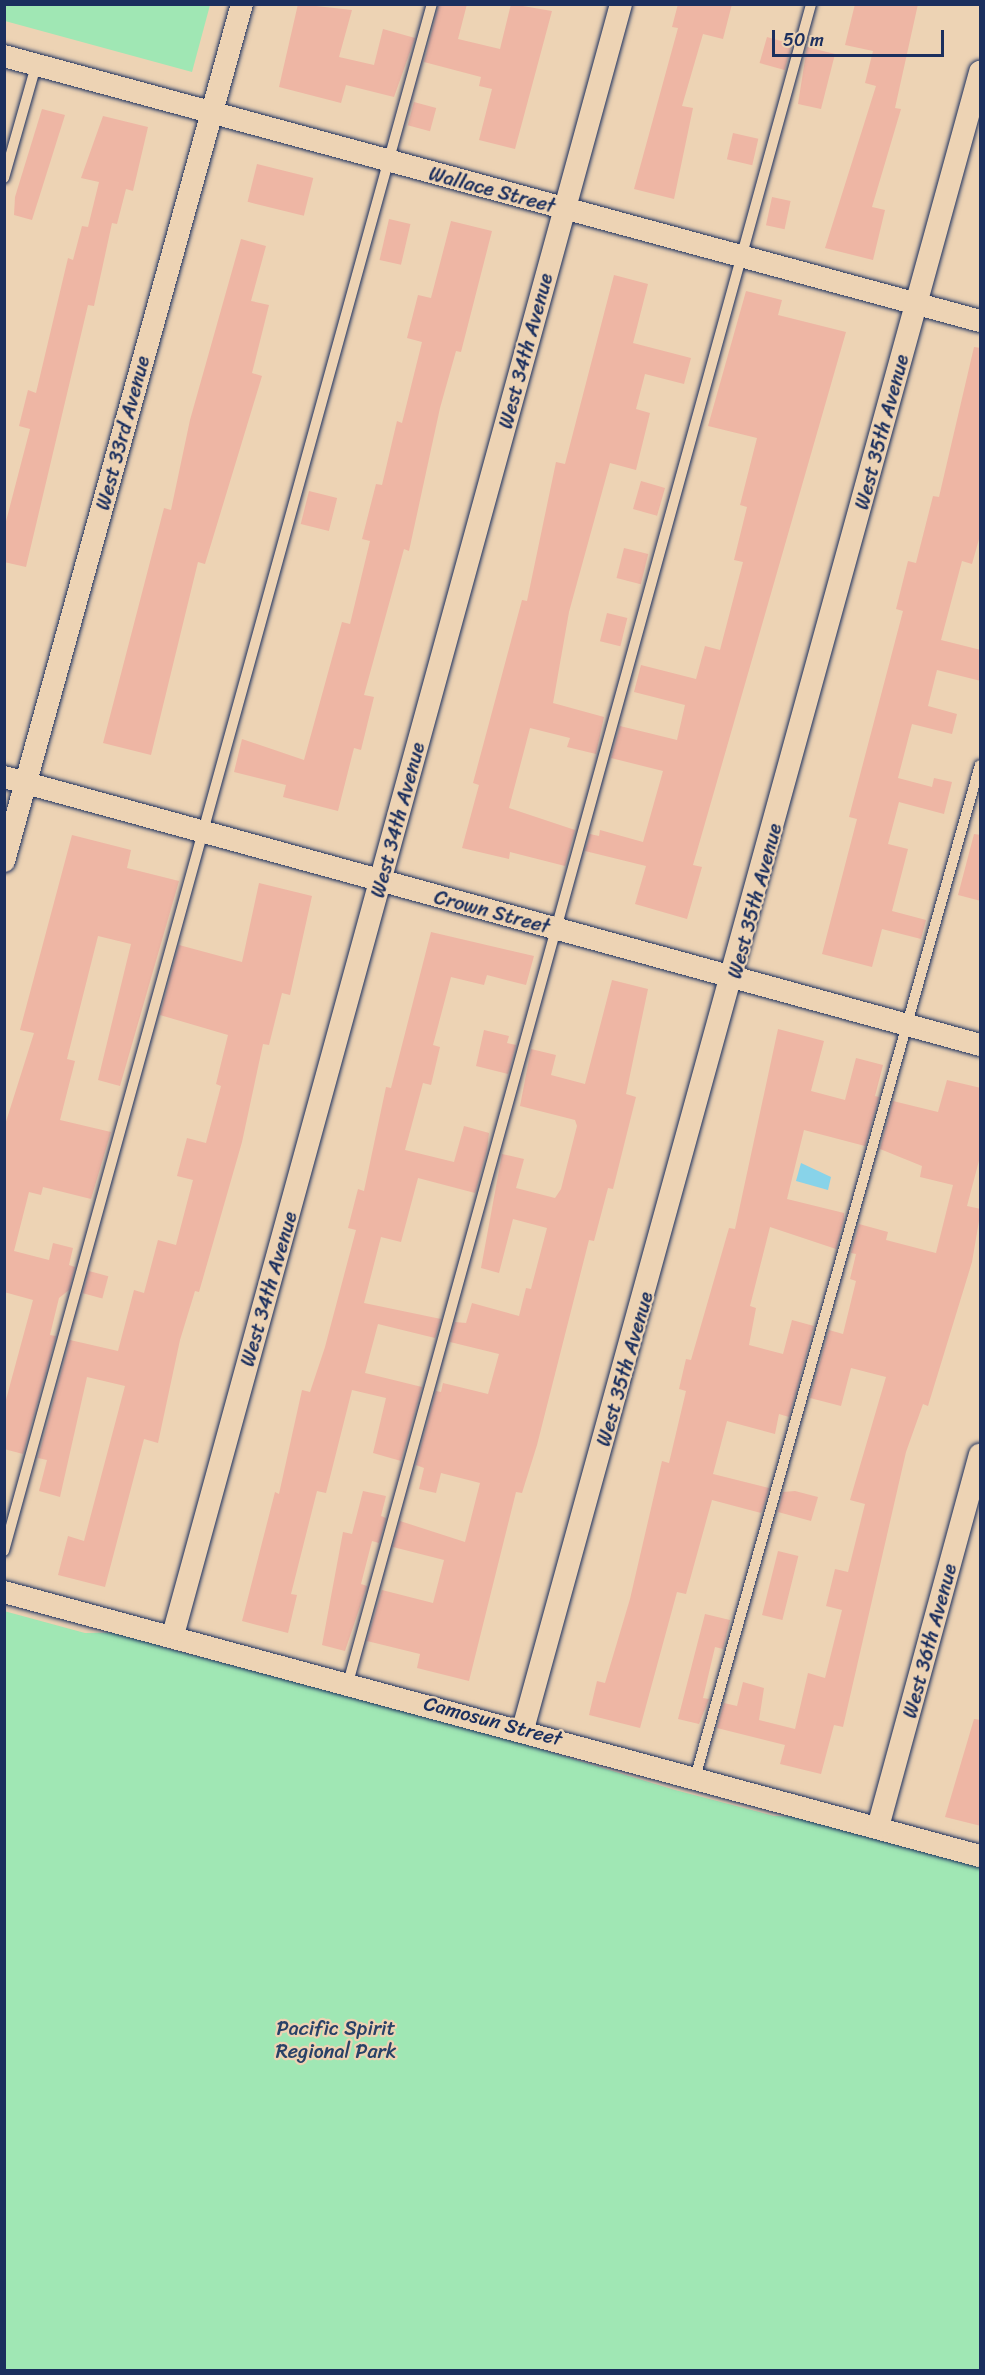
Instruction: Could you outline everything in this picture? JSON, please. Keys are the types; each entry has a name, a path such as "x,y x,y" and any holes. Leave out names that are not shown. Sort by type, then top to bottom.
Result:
{"street":[{"name":"West 33rd Avenue","path":"4,861 242,4"},
{"name":"West 34th Avenue","path":"173,1635 382,881 621,4"},
{"name":"Wallace Street","path":"4,56 389,162 741,254 981,321"},
{"name":"West 35th Avenue","path":"523,1729 735,979 981,72"},
{"name":"Crown Street","path":"4,777 981,1045"},
{"name":"West 36th Avenue","path":"878,1827 981,1455"},
{"name":"Camosun Street","path":"4,1592 523,1729 981,1857"}],"lane":[{"path":"4,1551 206,832 432,4"},
{"path":"348,1683 811,4"},
{"path":"4,178 36,66"},
{"path":"696,1778 981,765"}],"green space":[{"path":"4,5 210,5 192,72 5,21"},
{"name":"Pacific Spirit Regional Park","path":"4,1611 85,1633 137,1632 162,1647 455,1723 675,1790 774,1816 817,1817 980,1864 980,2370 5,2370"}],"water":[{"path":"801,1163 831,1177 828,1190 796,1181"}],"building":[{"path":"298,4 352,10 339,57 374,65 383,29 415,38 394,97 346,85 341,103 279,87"},
{"path":"439,4 467,4 458,39 500,49 511,4 552,11 515,149 479,140 492,89 479,86 481,77 424,62"},
{"path":"678,4 732,4 723,39 703,34 682,106 693,108 674,199 634,189 678,28 672,27"},
{"path":"855,4 918,4 895,108 901,109 872,207 885,210 873,260 825,248 876,86 865,83 873,51 845,45"},
{"path":"767,37 792,44 785,70 760,63"},
{"path":"807,47 835,54 821,109 798,104"},
{"path":"414,102 436,108 430,131 408,125"},
{"path":"42,109 65,115 32,220 14,215 15,197"},
{"path":"103,116 148,127 133,191 126,189 117,224 112,223 94,306 88,305 26,567 4,562 4,529 30,429 19,426 28,390 36,393 68,258 73,260 82,226 88,227 99,182 81,178"},
{"path":"733,133 758,139 752,165 727,159"},
{"path":"257,164 313,178 304,216 248,202"},
{"path":"772,197 791,201 785,229 766,225"},
{"path":"389,219 410,224 401,265 380,260"},
{"path":"451,221 492,231 461,352 456,351 440,408 409,551 404,549 364,695 374,697 361,750 354,748 338,811 283,797 286,785 234,772 242,739 304,760 342,622 350,624 370,541 362,539 376,484 382,485 397,421 402,423 422,342 407,338 418,295 431,298"},
{"path":"241,239 266,246 251,301 269,305 252,373 262,376 205,564 198,562 151,755 103,743 164,508 171,510 190,420"},
{"path":"614,275 648,284 633,343 691,358 684,384 645,374 636,409 650,413 636,470 610,463 569,612 553,703 604,717 596,754 567,747 570,738 530,728 509,808 575,830 565,866 510,852 509,859 462,848 479,785 473,783 522,600 527,601 556,462 565,464"},
{"path":"746,291 782,300 778,315 846,332 693,865 702,867 687,919 635,904 646,866 585,851 590,834 599,836 600,830 643,842 663,771 611,758 620,726 677,740 685,705 634,692 641,665 696,679 705,646 720,650 743,562 734,560 747,507 740,505 757,438 708,426"},
{"path":"974,347 981,348 981,532 972,564 962,561 941,640 981,650 981,681 937,670 928,706 957,714 952,734 912,724 898,778 932,787 934,778 952,782 944,814 899,802 888,844 908,849 892,911 926,920 921,939 882,929 872,967 822,954 857,819 849,817 903,611 896,609 908,561 916,563 933,496 939,497"},
{"path":"641,481 665,488 657,516 633,509"},
{"path":"309,491 337,498 329,531 301,524"},
{"path":"624,548 648,554 641,584 617,578"},
{"path":"607,613 627,618 620,646 600,641"},
{"path":"974,834 981,835 981,901 958,895"},
{"path":"72,835 131,850 127,868 179,881 120,1086 98,1080 131,944 98,936 67,1059 75,1061 60,1120 111,1132 91,1199 43,1187 41,1195 29,1192 14,1251 49,1260 53,1243 73,1248 69,1265 75,1267 69,1290 59,1298 50,1335 56,1336 23,1454 4,1449 4,1407 33,1300 4,1292 4,1128 34,1033 20,1030"},
{"path":"259,883 312,896 290,995 282,993 269,1045 263,1044 242,1142 199,1292 195,1291 180,1340 158,1443 144,1439 105,1587 58,1575 68,1536 84,1541 125,1386 87,1377 60,1497 39,1491 47,1460 38,1458 70,1340 118,1351 134,1290 144,1293 158,1240 176,1245 193,1180 177,1176 187,1138 206,1143 221,1086 216,1084 228,1035 160,1015 179,945 242,962"},
{"path":"431,932 534,956 526,985 487,975 484,985 451,977 433,1045 440,1047 431,1085 423,1083 405,1150 454,1162 464,1126 489,1133 487,1150 475,1193 418,1178 401,1242 381,1237 364,1303 441,1319 435,1338 378,1324 365,1373 422,1387 401,1461 373,1453 386,1398 352,1390 326,1493 317,1491 291,1594 297,1595 288,1633 242,1621 275,1492 279,1494 302,1390 310,1392 325,1347 356,1230 348,1228 358,1189 364,1191 386,1087 391,1088"},
{"path":"612,980 648,989 626,1094 636,1097 613,1189 608,1188 594,1241 589,1240 537,1445 522,1493 516,1492 469,1681 417,1668 420,1654 367,1641 382,1590 433,1603 444,1560 393,1547 400,1521 465,1542 480,1483 441,1473 436,1493 419,1489 424,1468 416,1465 436,1391 441,1392 443,1383 488,1394 499,1354 450,1342 455,1322 466,1323 472,1303 519,1316 526,1288 531,1289 547,1228 513,1219 499,1273 481,1268 502,1154 524,1159 516,1188 555,1198 561,1189 577,1126 575,1120 520,1106 531,1049 556,1055 551,1075 585,1084"},
{"path":"778,1029 824,1041 811,1091 845,1100 856,1058 883,1065 875,1096 879,1097 865,1146 804,1130 787,1199 844,1213 844,1220 836,1249 770,1227 750,1306 756,1308 749,1345 783,1354 792,1320 814,1326 789,1417 779,1414 775,1434 727,1421 713,1474 769,1488 761,1513 712,1500 686,1594 677,1592 640,1728 589,1715 597,1681 605,1683 630,1599 662,1461 669,1463 686,1391 679,1389 686,1359 691,1360 729,1228 735,1229"},
{"path":"484,1030 509,1036 507,1043 516,1045 508,1074 476,1066"},
{"path":"947,1080 981,1088 981,1153 967,1206 981,1209 972,1262 928,1406 923,1404 906,1452 843,1727 834,1725 821,1774 780,1764 785,1745 717,1728 724,1703 737,1706 743,1682 764,1688 759,1720 795,1729 808,1673 825,1678 842,1610 826,1606 835,1569 848,1572 865,1504 850,1500 886,1377 851,1368 841,1406 810,1398 829,1330 843,1334 856,1281 850,1279 856,1254 851,1253 859,1224 888,1232 886,1240 936,1253 953,1185 920,1177 922,1166 880,1149 893,1101 938,1112"},
{"path":"89,1271 108,1276 102,1298 83,1293"},
{"path":"363,1491 386,1496 381,1516 386,1518 379,1543 372,1541 361,1584 367,1586 345,1651 322,1645 343,1532 352,1534"},
{"path":"795,1491 818,1497 811,1521 778,1512 783,1492"},
{"path":"778,1551 798,1556 782,1620 762,1615"},
{"path":"705,1614 730,1620 723,1649 715,1647 703,1698 709,1699 699,1724 678,1719"},
{"path":"974,1719 981,1720 981,1826 945,1817"}]}
